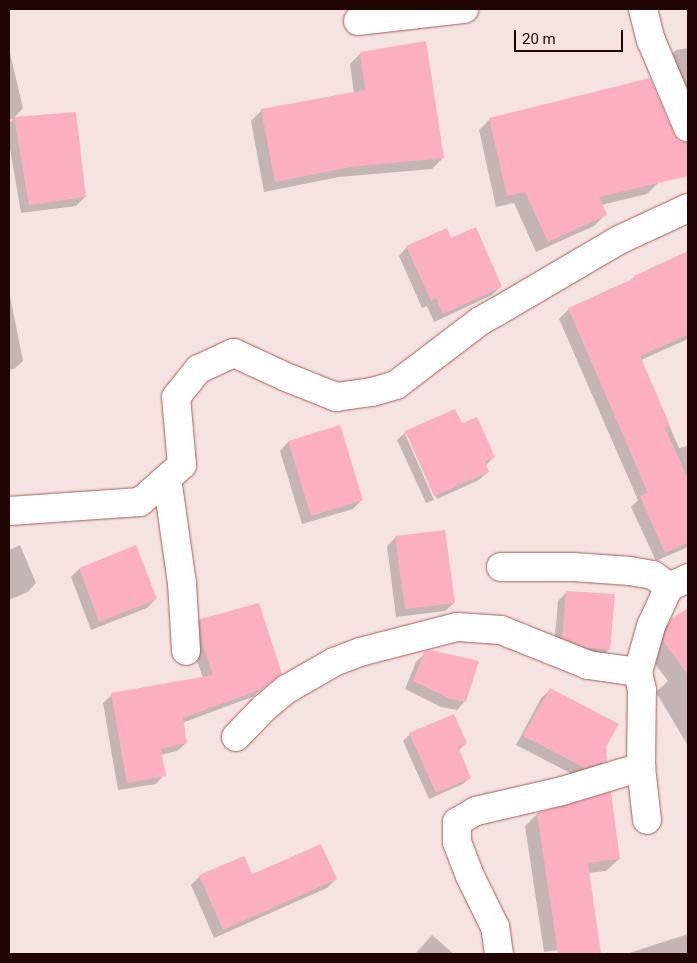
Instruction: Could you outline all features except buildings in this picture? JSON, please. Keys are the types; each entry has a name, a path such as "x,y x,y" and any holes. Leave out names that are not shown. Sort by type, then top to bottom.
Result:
{"street":[{"path":"358,21 464,9"},
{"path":"643,9 651,40 688,128"},
{"path":"9,511 140,502 182,465 176,397 199,369 234,352 286,377 336,396 372,392 396,385 480,321 619,240 688,208"},
{"path":"167,478 182,583 186,651"},
{"path":"501,567 573,567 630,571 679,582 651,626 638,672 642,690 641,767 647,820"},
{"path":"236,737 264,708 287,690 334,662 360,652 457,627 501,630 588,665 638,672"},
{"path":"499,954 495,927 470,876 457,842 457,822 476,811 562,791 641,767"}]}
